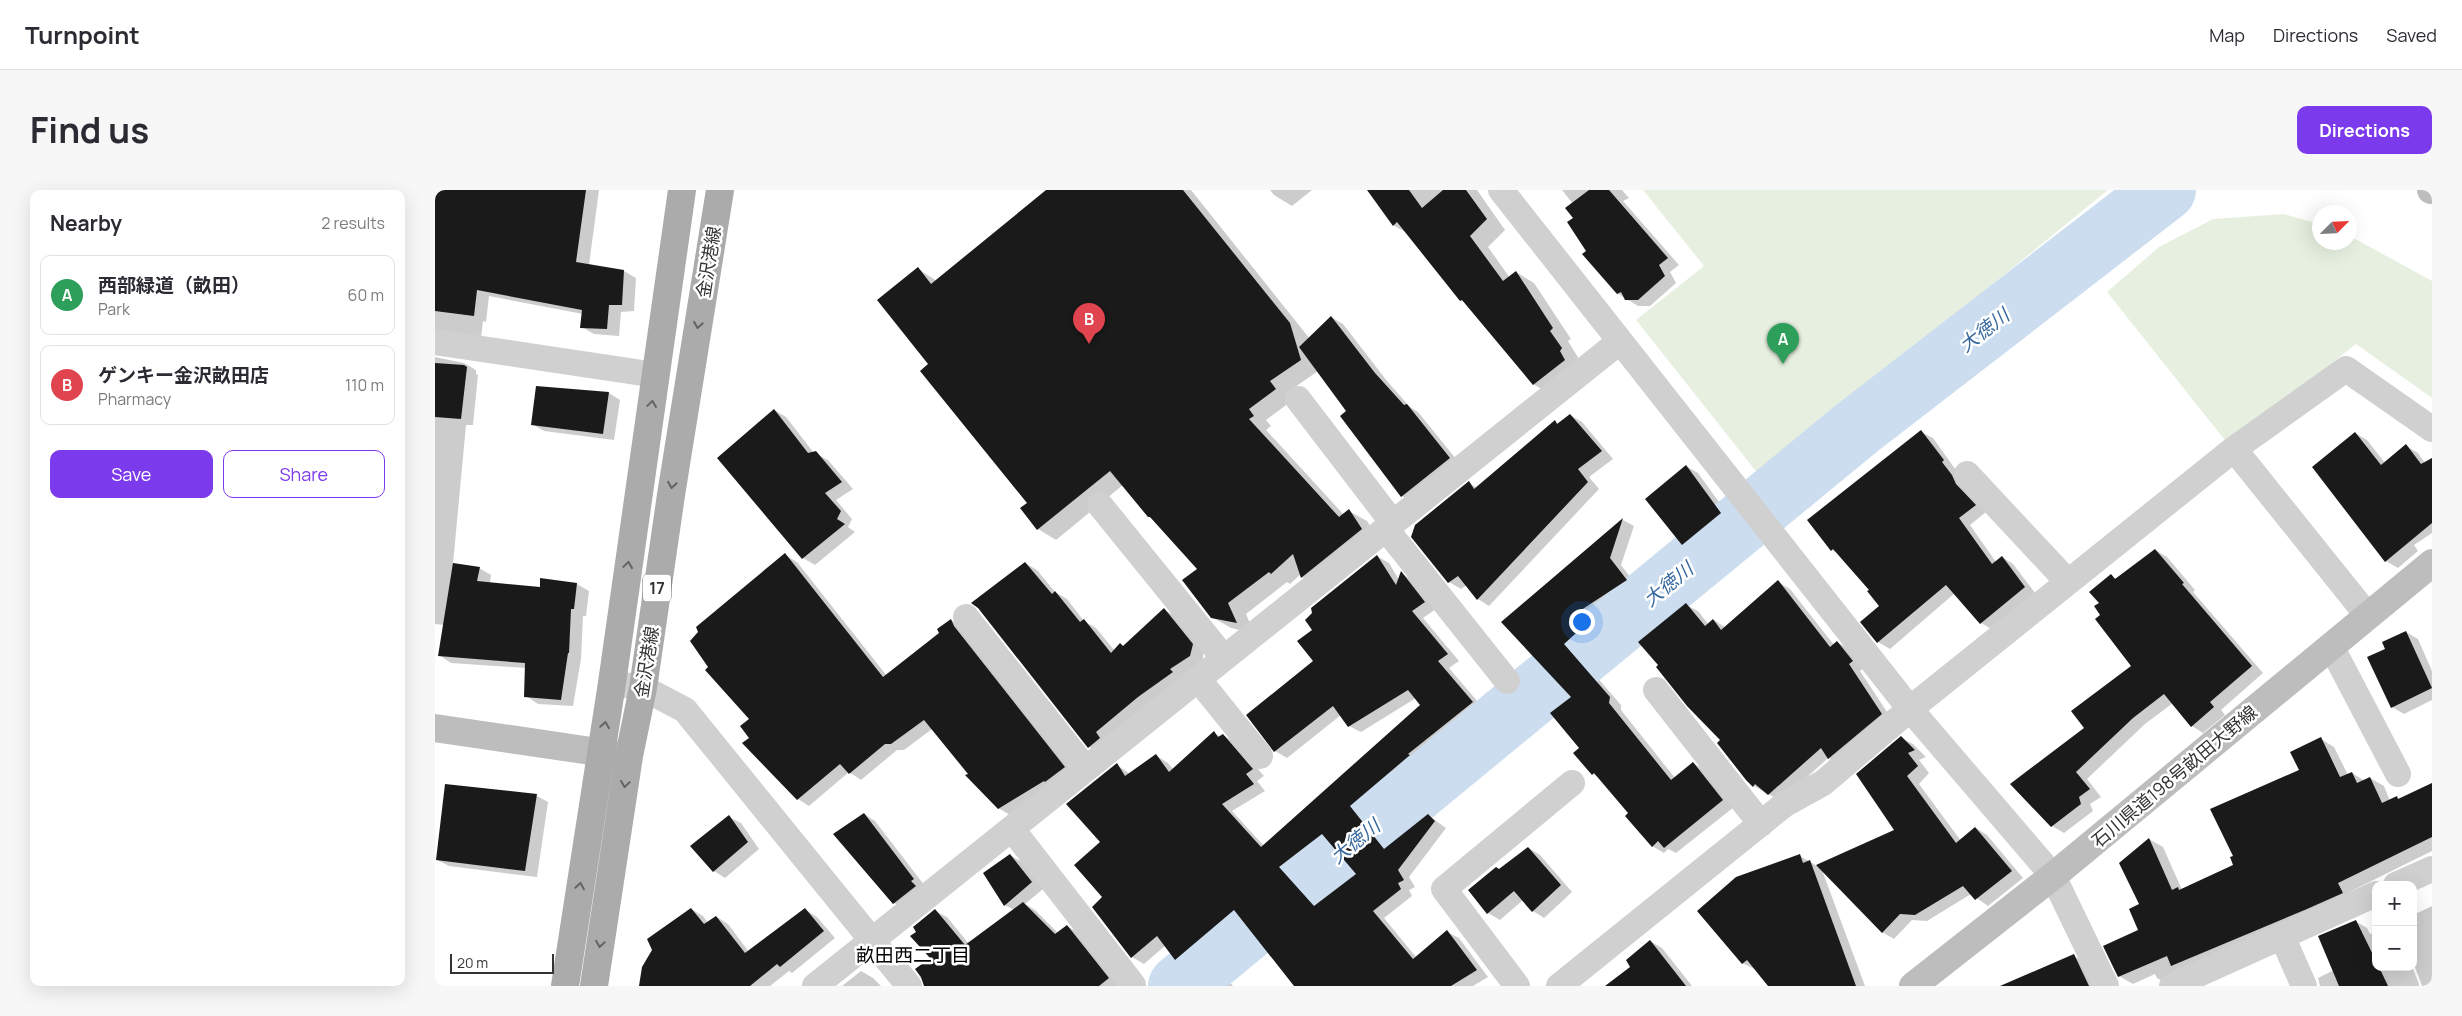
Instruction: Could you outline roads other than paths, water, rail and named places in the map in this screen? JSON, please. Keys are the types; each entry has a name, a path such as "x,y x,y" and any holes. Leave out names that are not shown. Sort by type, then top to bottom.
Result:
{"main road":[{"name":"金沢港線","path":"565,986 682,190"},
{"name":"金沢港線","path":"594,986 629,756 643,688 671,495 720,190"},
{"name":"石川県道198号畝田大野線","path":"1913,986 2053,876 2432,563"},
{"path":"435,728 629,756"}],"street":[{"path":"1501,190 1910,709 2053,876 2106,986"},
{"path":"435,342 656,376"},
{"path":"815,986 1619,342"},
{"path":"1559,986 1785,804 1823,783 1910,709 2234,449 2346,369 2432,429"},
{"path":"1298,399 1390,526 1507,681"},
{"path":"2234,449 2368,616"},
{"path":"1967,474 2068,582"},
{"path":"1100,505 1224,658"},
{"path":"966,618 1086,769"},
{"path":"2331,646 2398,774"},
{"path":"1198,679 1260,756"},
{"path":"611,683 643,688 685,710 909,986"},
{"path":"1656,690 1761,824"},
{"path":"1517,986 1444,889 1572,783"},
{"path":"1012,828 1133,984"},
{"path":"2405,881 2432,869"},
{"path":"2172,986 2282,936 2372,903"},
{"path":"2282,936 2304,986"},
{"path":"2400,971 2406,986"}],"waterway":[{"name":"大徳川","path":"1179,986 1857,428 2165,190"}],"place":[{"name":"ゲンキー金沢畝田店","path":"1089,344"},
{"name":"西部緑道（畝田）","path":"1783,364"}],"district":[{"name":"畝田西二丁目","path":"913,955"}]}
